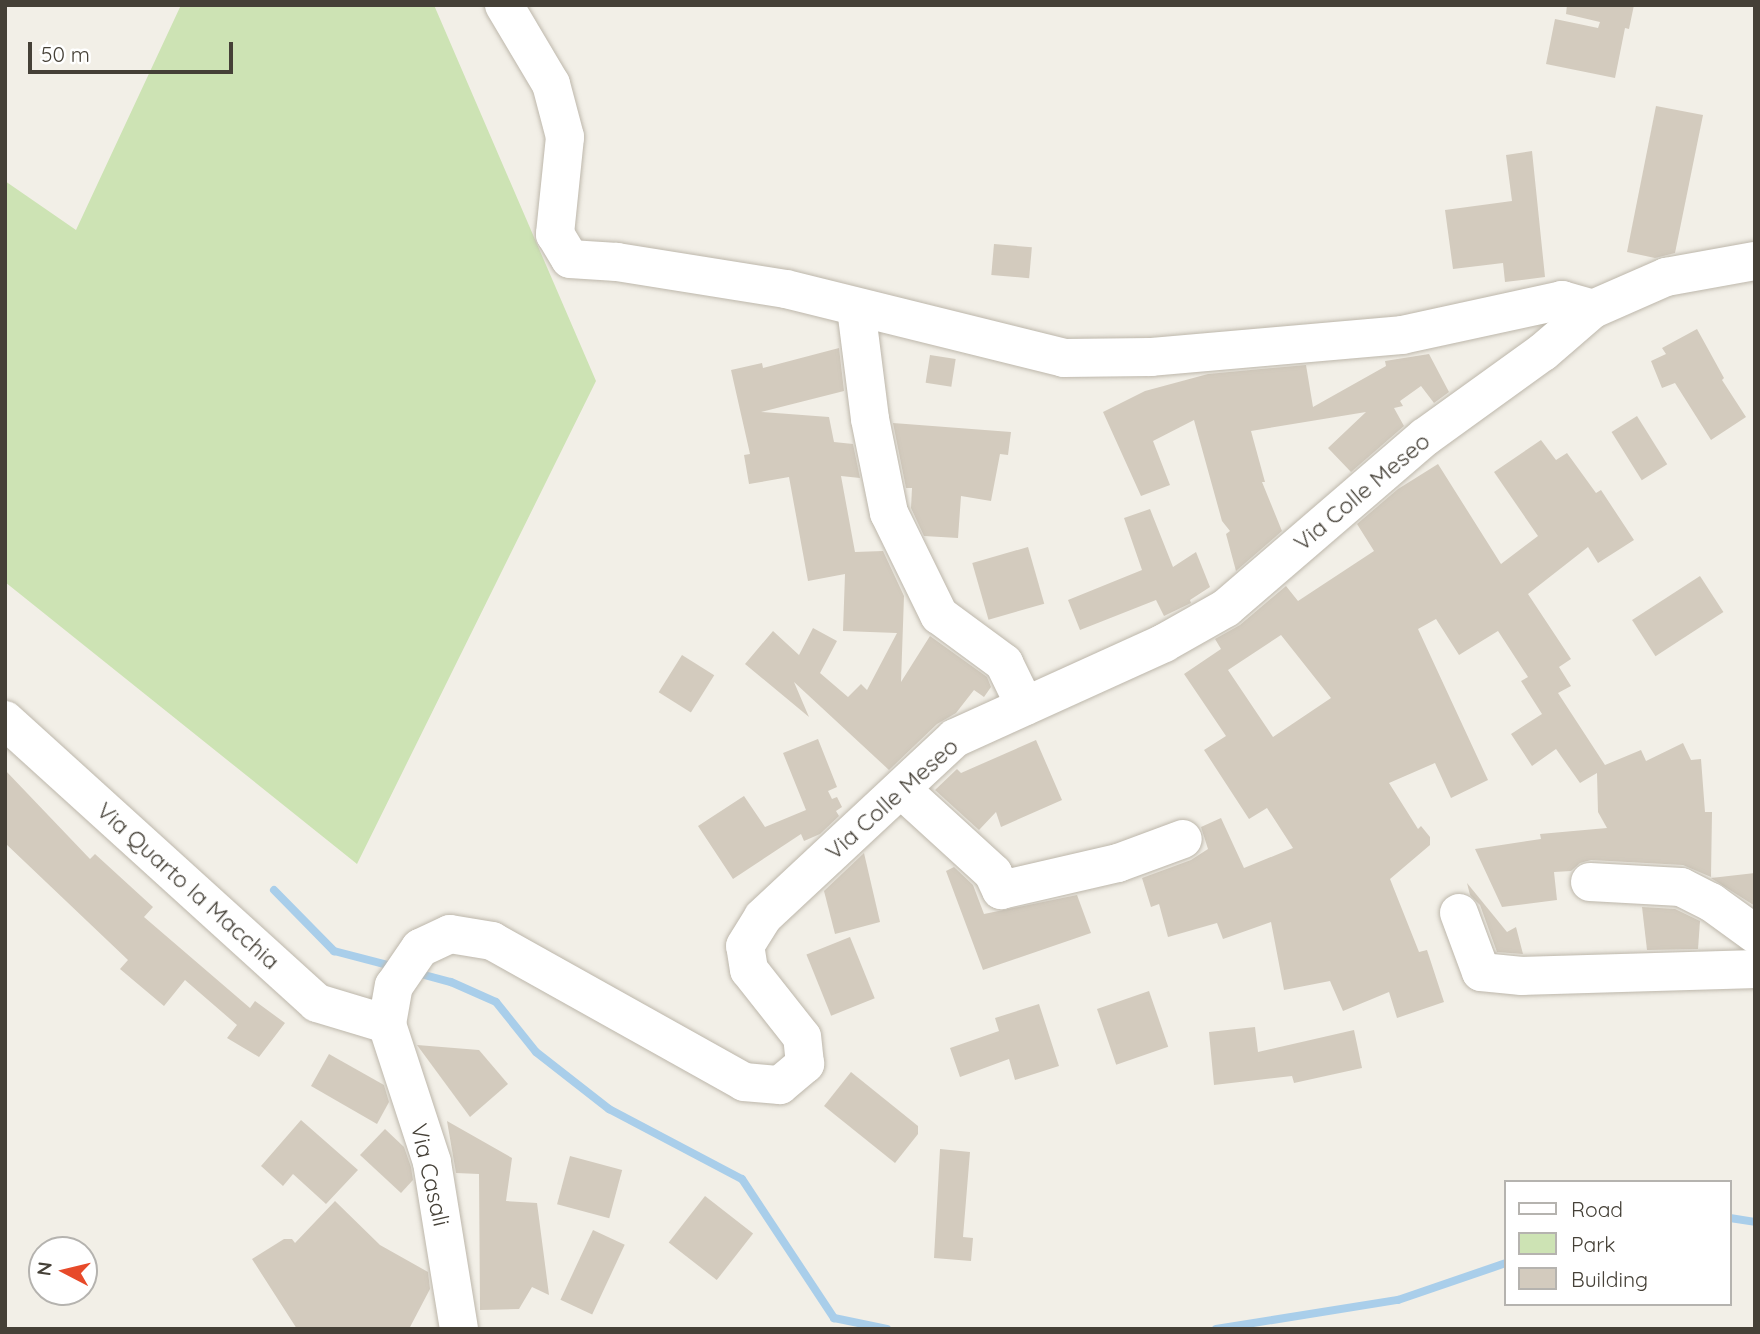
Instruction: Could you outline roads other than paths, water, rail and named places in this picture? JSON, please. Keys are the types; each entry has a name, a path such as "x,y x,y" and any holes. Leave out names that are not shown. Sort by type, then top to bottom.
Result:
{"street":[{"path":"504,5 551,84 565,137 555,234 570,259 692,272 786,289 1064,358 1151,357 1402,335 1562,300 1593,309"},
{"name":"Via Colle Meseo","path":"387,1024 394,986 420,948 450,934 492,941 744,1082 780,1085 805,1065 802,1037 749,970 745,946 763,917 955,738 1164,643 1226,608 1425,437 1543,352 1593,309 1666,277 1755,261"},
{"path":"856,308 870,419 889,513 939,615 1004,663 1026,706"},
{"name":"Via Quarto la Macchia","path":"5,720 317,1003 387,1024"},
{"path":"901,789 993,873 1001,890 1118,863 1183,838"},
{"path":"1590,882 1681,887 1711,902 1755,934"},
{"path":"1459,913 1481,972 1521,976 1755,969"},
{"name":"Via Casali","path":"387,1024 432,1162 450,1319"}],"waterway":[{"path":"274,890 334,951 395,967"},
{"path":"417,973 451,982 496,1002 536,1052 609,1109 742,1179 834,1318 887,1329"},
{"path":"1732,1218 1755,1222"},
{"path":"1216,1329 1398,1300 1504,1264"}]}
